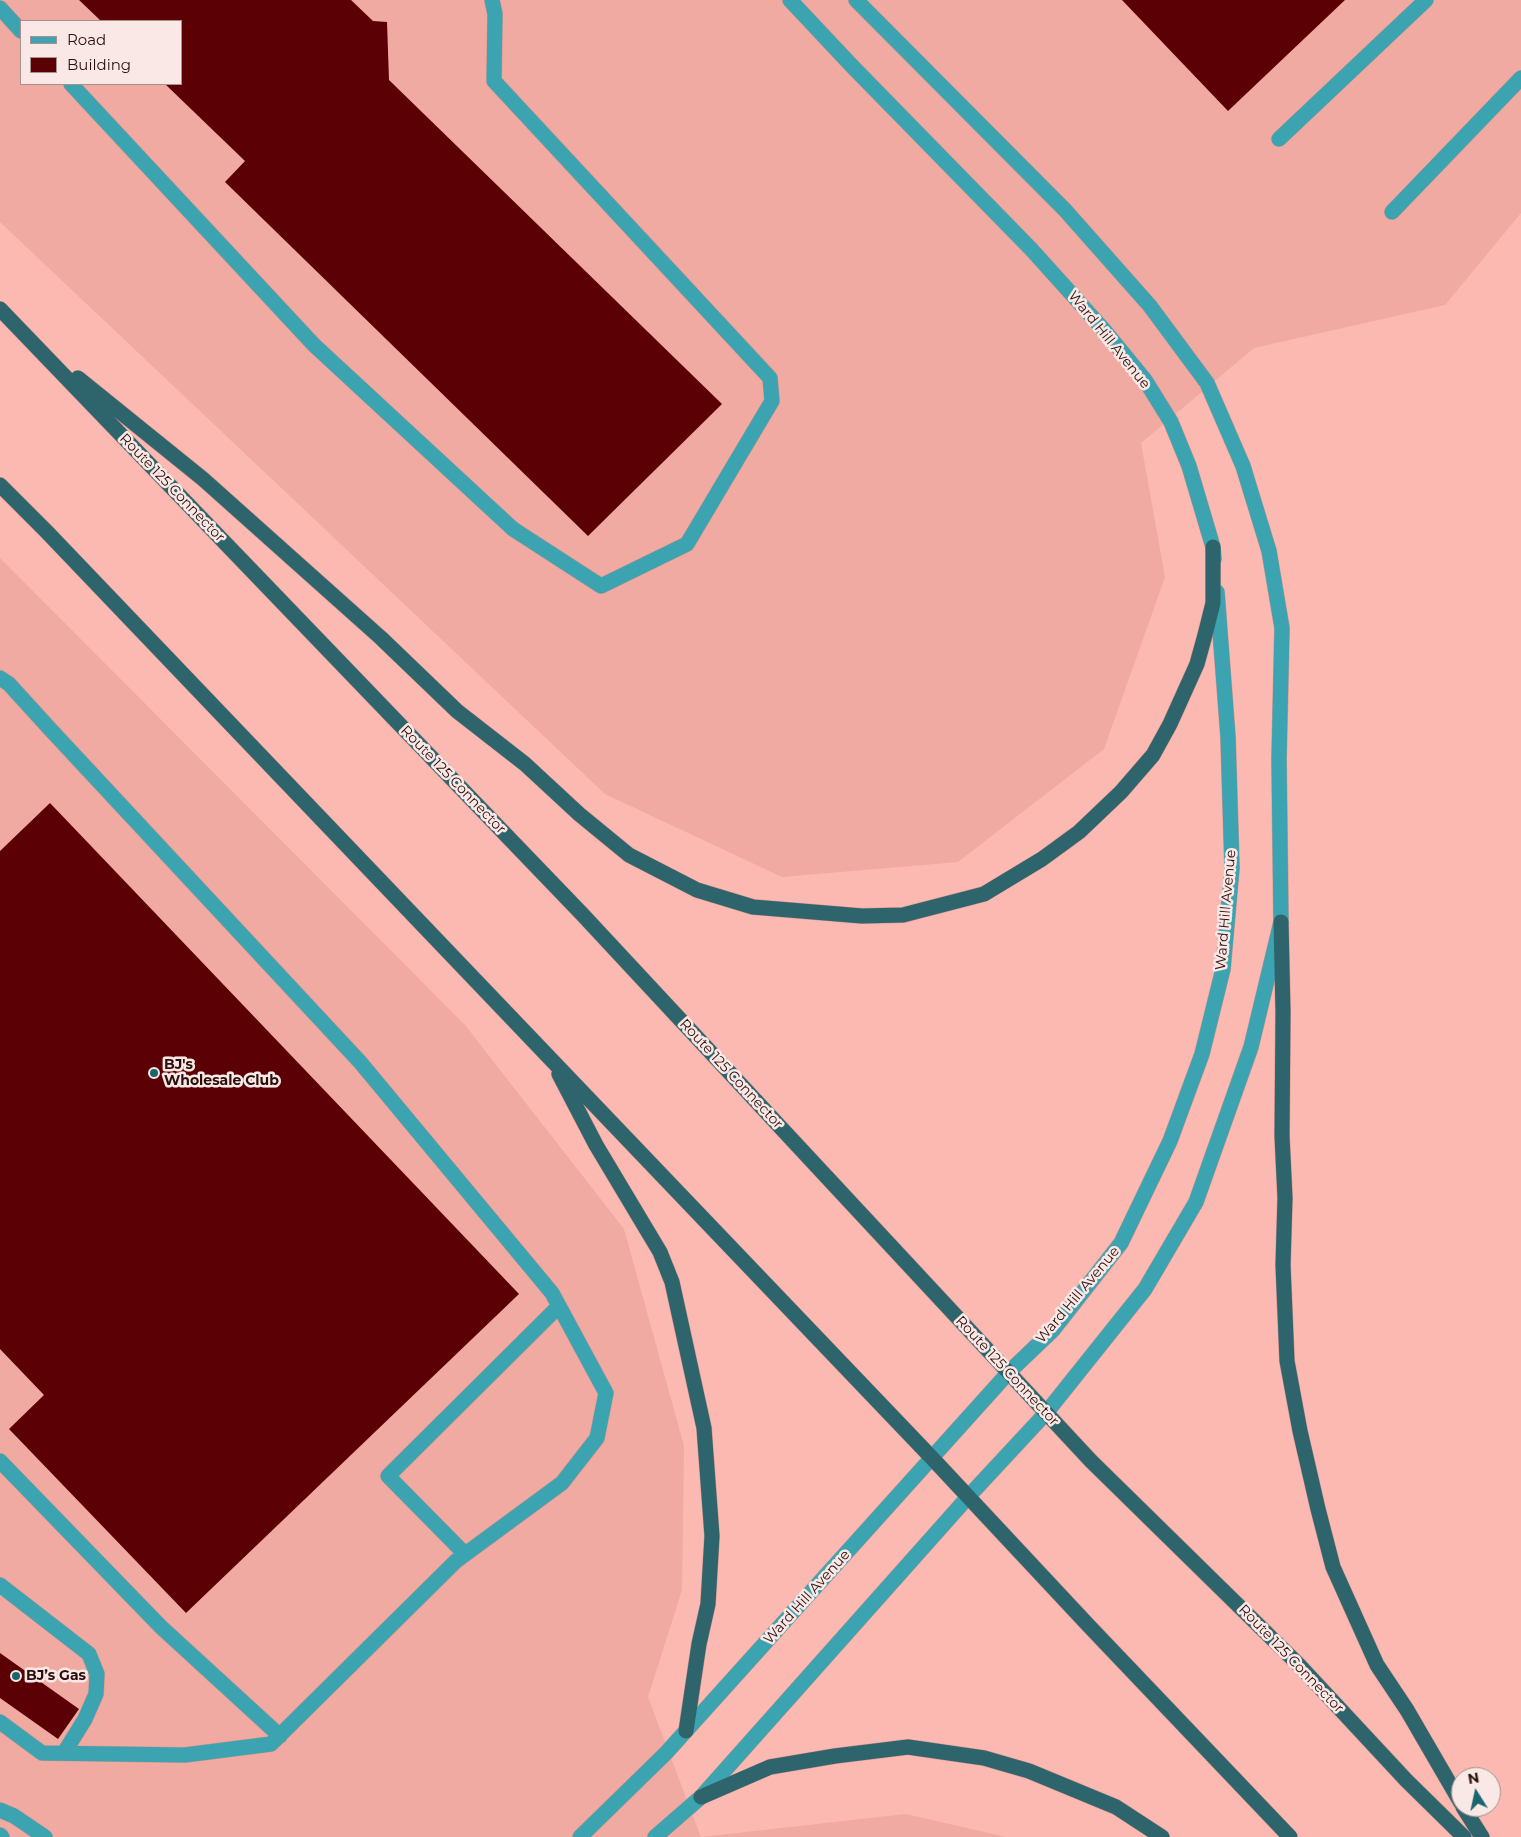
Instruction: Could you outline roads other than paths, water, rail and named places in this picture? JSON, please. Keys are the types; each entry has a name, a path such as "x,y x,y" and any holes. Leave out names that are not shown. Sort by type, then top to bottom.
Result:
{"highway":[{"name":"Route 125 Connector","path":"0,309 582,914 1098,1468 1299,1665 1406,1780 1464,1837"},
{"path":"28,338 203,479 381,638 457,711 525,764 579,814 629,855 697,890 753,907 862,916 903,915 984,894 1042,859 1079,832 1121,792 1152,755 1170,724 1197,664 1205,636 1212,602 1212,547"},
{"path":"0,485 932,1458 1290,1837"},
{"path":"1281,922 1284,1012 1282,1136 1285,1198 1283,1264 1286,1361 1300,1431 1333,1566 1376,1665 1406,1710 1451,1786"},
{"path":"552,1060 596,1145 660,1252 672,1282 702,1418 712,1536 708,1604 698,1644 686,1731"},
{"path":"701,1796 770,1767 834,1756 908,1747 984,1758 1029,1771 1116,1807 1162,1837"},
{"path":"1470,1817 1482,1837"}],"street":[{"path":"72,85 314,346 513,529 601,586 687,544 772,401 770,378 494,81 495,14 492,0"},
{"name":"Ward Hill Avenue","path":"580,1837 686,1731 1009,1372 1053,1330 1121,1243 1170,1141 1202,1054 1223,969 1232,868 1228,737 1212,547 1189,466 1171,422 1144,380 1104,330 1031,249 790,0"},
{"path":"655,1837 701,1796 968,1497 1046,1413 1145,1289 1196,1202 1251,1048 1281,922 1279,759 1282,628 1269,550 1243,466 1207,383 1150,306 1065,210 856,0"},
{"path":"1279,139 1426,0"},
{"path":"0,8 20,30"},
{"path":"1392,212 1521,78"},
{"path":"0,678 44,722 360,1062 552,1293 606,1393 597,1438 562,1483 464,1553 271,1744 185,1755 42,1753 0,1722"},
{"path":"464,1553 388,1476 559,1306"},
{"path":"0,1461 161,1627 280,1736"},
{"path":"0,1585 89,1654 98,1674 96,1694 85,1719 64,1754"},
{"path":"0,1810 14,1816 45,1837"}],"place":[{"name":"BJ's Wholesale Club","path":"154,1073"},
{"name":"BJ’s Gas","path":"16,1676"}]}
